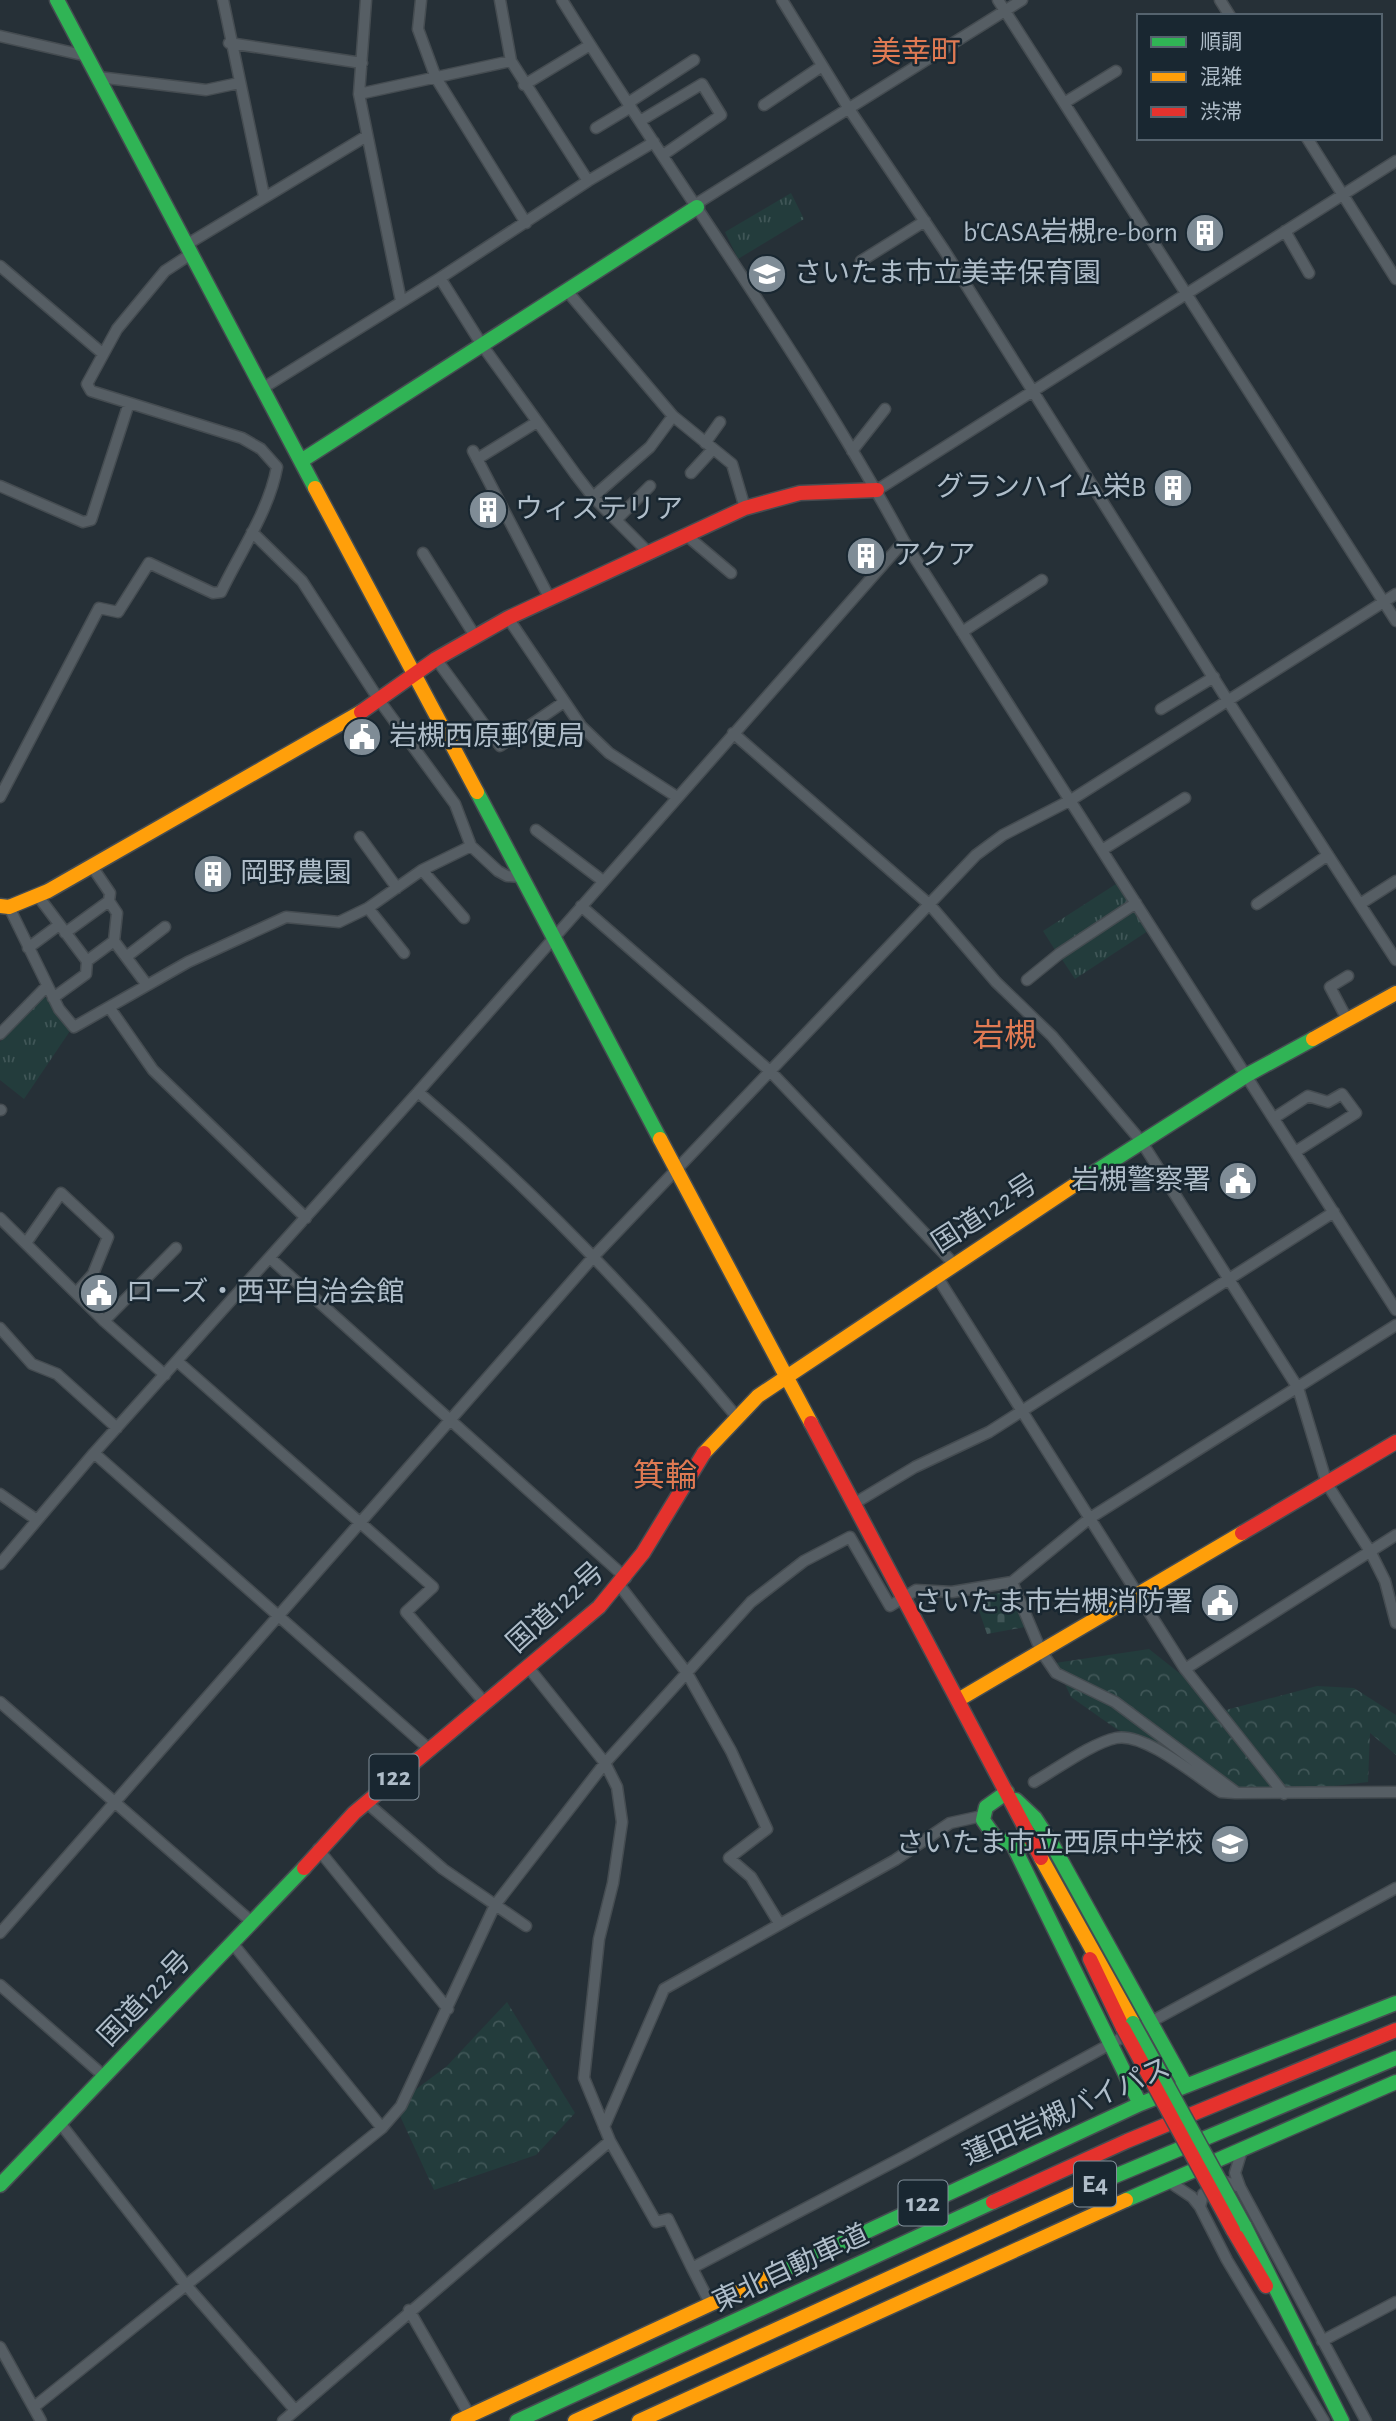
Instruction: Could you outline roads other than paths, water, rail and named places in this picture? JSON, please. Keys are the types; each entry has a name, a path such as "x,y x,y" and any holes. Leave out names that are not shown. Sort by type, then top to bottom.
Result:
{"main road":[{"path":"57,0 1037,1849 1080,1932 1096,1976 1128,2026 1286,2313 1342,2421"},
{"path":"299,457 482,345 696,205"},
{"path":"4,907 38,896 348,721 436,659 475,636 647,551 745,508 800,493 877,491"},
{"name":"国道122号","path":"0,2185 253,1923 318,1850 428,1748 600,1607 623,1582 700,1457 736,1416 786,1377 936,1275 1141,1141 1247,1075 1396,993"},
{"path":"958,1700 1396,1442"},
{"path":"1007,1792 986,1807 982,1816 987,1828 995,1837 1014,1847 1037,1849"},
{"path":"1007,1792 1035,1818 1052,1844 1186,2086"},
{"path":"1014,1847 1140,2104"},
{"name":"蓮田岩槻バイパス","path":"464,2418 1140,2104 1396,2003"},
{"name":"東北自動車道","path":"517,2421 1127,2141 1396,2030"},
{"name":"東北自動車道","path":"575,2421 1141,2163 1396,2058"},
{"path":"639,2421 1168,2181 1396,2082"}],"street":[{"path":"223,0 229,43 264,196"},
{"path":"366,0 359,94 365,137 401,301"},
{"path":"421,0 418,29 436,78 526,223"},
{"path":"500,0 511,61 587,181"},
{"path":"562,0 696,205 877,491 904,541 1396,1310"},
{"path":"782,0 849,109 925,221 1031,392 1396,960"},
{"path":"998,0 1186,296 1241,375 1396,621"},
{"path":"696,205 1021,0"},
{"path":"0,36 87,56"},
{"path":"229,43 362,63"},
{"path":"524,85 590,44"},
{"path":"596,128 694,60"},
{"path":"359,94 511,61"},
{"path":"764,105 822,66"},
{"path":"1064,103 1116,71"},
{"path":"98,77 206,90 239,83"},
{"path":"640,121 702,84 721,115 663,155"},
{"path":"277,467 261,449 242,438 91,391 87,384 102,353 165,271 189,250 264,196 365,137"},
{"path":"1308,140 1396,279"},
{"path":"263,388 440,278 587,181 654,142"},
{"path":"877,491 1396,161"},
{"path":"861,261 925,221"},
{"path":"1285,231 1309,273"},
{"path":"0,266 102,353"},
{"path":"440,278 482,345 593,497 647,551"},
{"path":"567,291 673,416 732,464 745,508"},
{"path":"0,486 83,522 91,520 129,402"},
{"path":"852,451 885,410"},
{"path":"593,497 650,447 673,416"},
{"path":"537,422 475,455 550,599"},
{"path":"691,473 709,446 720,422"},
{"path":"0,797 99,608 118,612 149,563 213,593 221,592 252,532 277,467 299,457"},
{"path":"617,520 650,486"},
{"path":"252,532 302,580 379,700 455,804 471,846 498,871 521,877"},
{"path":"686,535 731,573"},
{"path":"0,1564 94,1453 418,1092 904,541"},
{"path":"423,553 475,636"},
{"path":"962,632 1042,580"},
{"path":"0,1933 594,1255 976,855 1003,835 1072,800 1396,594"},
{"path":"508,618 581,726 609,753 677,797"},
{"path":"436,659 500,746 564,702"},
{"path":"1161,709 1214,677"},
{"path":"733,733 930,905 996,982 1052,1036 1141,1141 1298,1388 1327,1484 1370,1551 1385,1581 1396,1623"},
{"path":"1102,850 1185,798"},
{"path":"536,830 603,881"},
{"path":"360,837 397,888"},
{"path":"4,907 53,998 74,1027 188,962 286,917 339,922 368,908 422,870 471,846"},
{"path":"1256,904 1328,855"},
{"path":"92,865 110,893 109,901 117,913 114,940 147,985"},
{"path":"422,870 464,918"},
{"path":"1360,904 1396,881"},
{"path":"38,896 87,961 86,974 53,998"},
{"path":"28,948 109,901"},
{"path":"1027,980 1059,954 1136,903"},
{"path":"581,906 771,1071 954,1264"},
{"path":"368,908 404,953"},
{"path":"126,957 165,927"},
{"path":"87,961 114,940"},
{"path":"1347,1018 1330,987 1348,976"},
{"path":"0,1034 47,986"},
{"path":"108,1007 153,1070 306,1218"},
{"path":"418,1092 509,1170 594,1255 669,1335 736,1416"},
{"path":"1274,1118 1308,1096 1328,1102 1342,1094 1356,1113 1295,1152"},
{"path":"26,1243 61,1193 108,1237 93,1274 77,1292"},
{"path":"855,1503 915,1467 989,1432 1334,1212"},
{"path":"0,1219 104,1321 165,1375"},
{"path":"104,1321 176,1248"},
{"path":"270,1258 451,1419 623,1582 687,1673 731,1751 767,1829 729,1858 751,1877 779,1923"},
{"path":"936,1275 1185,1669 1284,1794"},
{"path":"34,2407 382,2128 401,2106 495,1905 605,1763 751,1602 804,1561 850,1537 890,1606 916,1590 952,1592 1012,1582 1090,1518 1396,1325"},
{"path":"0,1328 32,1364 57,1374 117,1428"},
{"path":"177,1361 433,1587 406,1612 485,1703"},
{"path":"94,1453 428,1748"},
{"path":"0,1494 37,1520"},
{"path":"1185,1669 1396,1535"},
{"path":"1012,1582 1041,1651 1056,1673 1115,1702 1237,1793"},
{"path":"528,1667 605,1763 617,1787 622,1822 613,1882 598,1939 584,2078 610,2141 656,2222 668,2219 711,2305"},
{"path":"0,1702 253,1923"},
{"path":"1034,1782 1110,1740 1127,1737 1143,1741 1222,1792 1396,1792"},
{"path":"367,1803 443,1869 526,1926"},
{"path":"604,2127 664,1989 895,1860 950,1823 982,1816"},
{"path":"318,1850 448,2010"},
{"path":"692,2268 908,2155 1396,1888"},
{"path":"233,1944 382,2128"},
{"path":"0,1986 105,2077"},
{"path":"60,2123 186,2285 296,2410"},
{"path":"282,2421 610,2141"},
{"path":"1242,2148 1235,2173 1240,2187 1366,2421"},
{"path":"1168,2181 1192,2197 1200,2207 1227,2260 1324,2421"},
{"path":"1200,2207 1203,2194 1226,2182 1240,2187"},
{"path":"1322,2342 1396,2302"},
{"path":"409,2310 464,2418"},
{"path":"0,2347 41,2421"}],"place":[{"name":"b'CASA岩槻re-born","path":"1205,233"},
{"name":"さいたま市立美幸保育園","path":"767,274"},
{"name":"グランハイム栄B","path":"1173,488"},
{"name":"ウィステリア","path":"488,510"},
{"name":"アクア","path":"866,556"},
{"name":"岩槻西原郵便局","path":"362,737"},
{"name":"岡野農園","path":"213,874"},
{"name":"岩槻警察署","path":"1238,1181"},
{"name":"ローズ・西平自治会館","path":"99,1293"},
{"name":"さいたま市岩槻消防署","path":"1220,1603"},
{"name":"さいたま市立西原中学校","path":"1230,1844"}],"district":[{"name":"美幸町","path":"916,53"},
{"name":"岩槻","path":"1004,1036"},
{"name":"箕輪","path":"665,1476"}]}
